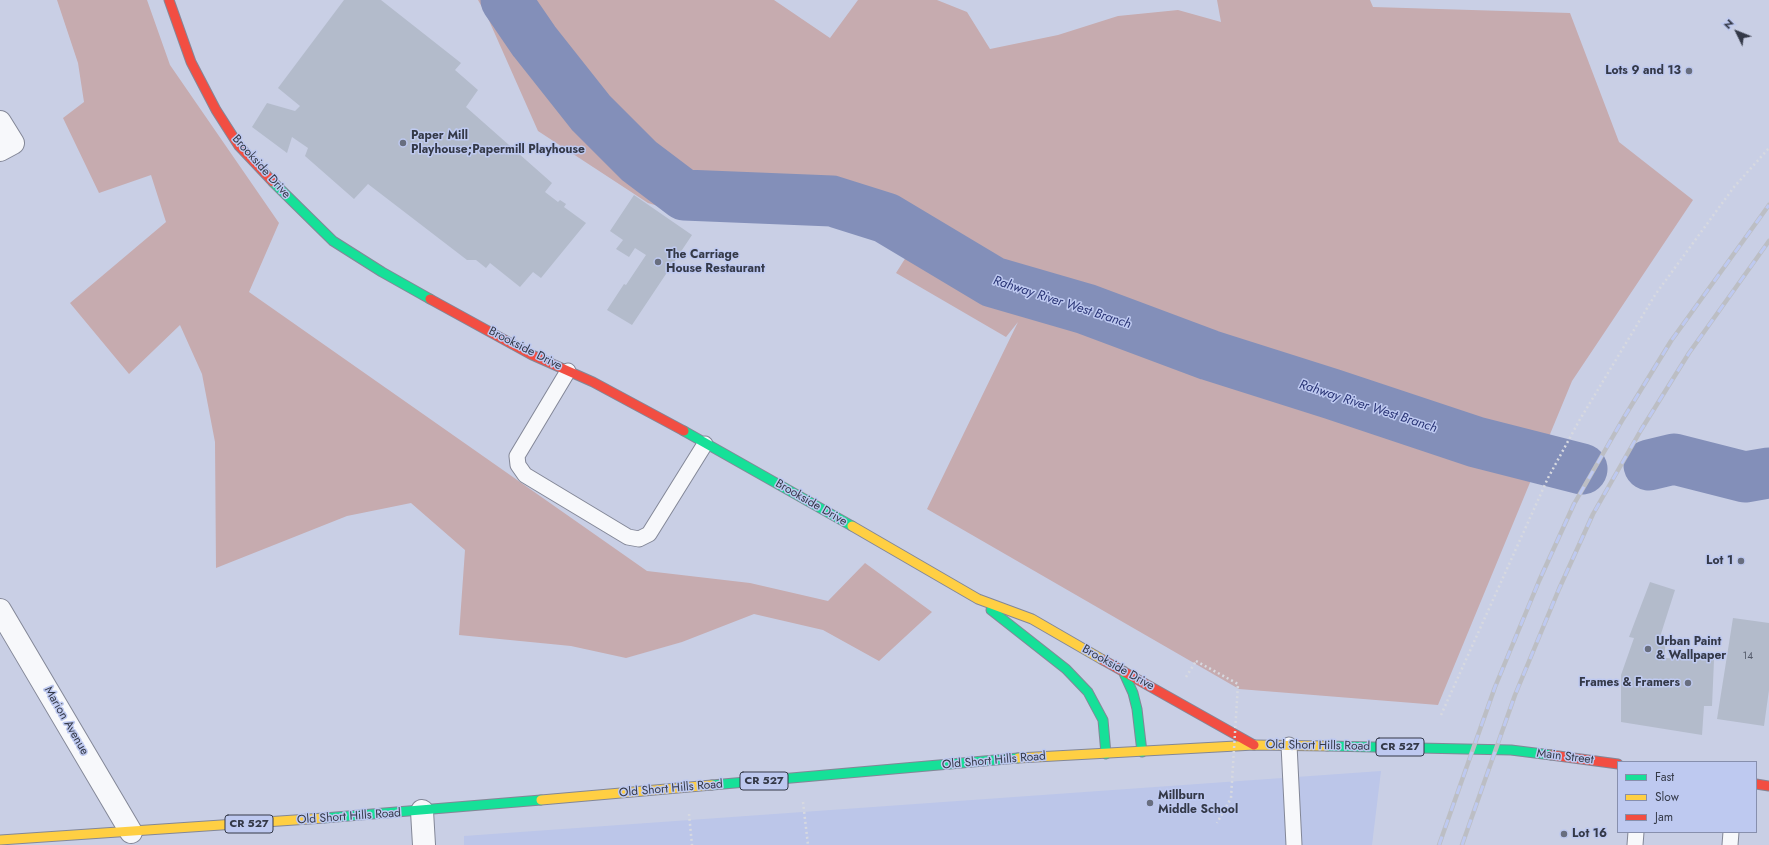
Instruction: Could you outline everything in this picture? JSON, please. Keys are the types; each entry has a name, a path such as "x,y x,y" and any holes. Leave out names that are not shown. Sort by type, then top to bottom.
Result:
{"main road":[{"name":"Brookside Drive","path":"169,0 191,62 216,110 239,146 292,202 333,241 382,272 532,355 593,382 797,494 978,599 1032,620 1254,745"},
{"name":"Brookside Drive","path":"978,599 1027,640 1066,669 1088,692 1103,720 1106,754"},
{"path":"1123,671 1133,693 1137,709 1142,752"},
{"name":"Old Short Hills Road","path":"0,840 72,839 131,832 422,811 1017,758 1254,745 1511,750"},
{"name":"Main Street","path":"1511,750 1617,764"},
{"path":"1757,784 1769,786"}],"street":[{"path":"0,122 13,143 0,150"},
{"name":"Marion Avenue","path":"0,610 131,832"},
{"path":"422,811 424,845"}],"lane":[{"path":"568,371 517,456 518,466 525,475 628,537 639,539 649,534 705,444"},
{"path":"1289,745 1294,845"},
{"path":"1634,845 1636,833"},
{"path":"1730,845 1731,833"}],"path":[{"path":"1441,714 1548,478 1579,421 1656,295 1734,186 1769,148"},
{"path":"1184,679 1196,661 1238,684 1231,798 1217,823"},
{"path":"804,802 808,845"},
{"path":"688,811 692,845"}],"shaded area":[{"path":"57,0 147,0 170,65 279,223 249,292 647,571 750,583 828,601 865,563 932,612 879,661 823,630 754,614 682,642 626,658 571,646 459,635 465,550 411,503 347,516 216,568 215,442 202,374 180,325 129,374 70,303 166,222 151,175 99,193 63,118 84,102 78,63"},
{"path":"478,0 774,0 830,38 858,0 937,0 967,12 990,49 1058,35 1118,16 1178,10 1221,22 1217,0 1370,0 1373,7 1570,13 1619,142 1693,200 1572,381 1438,705 1239,689 927,509 1018,322 1006,337 896,273 908,254 866,232 841,229 809,220 705,220 648,203 538,131 487,16"},
{"name":"Millburn Middle School","path":"1381,771 1372,845 464,845 464,836"}],"building":[{"name":"Paper Mill Playhouse;Papermill Playhouse","path":"344,0 381,0 461,63 455,70 478,90 466,107 552,183 545,192 558,202 560,200 566,204 564,207 586,223 541,278 533,272 520,287 490,263 486,268 476,260 467,260 368,184 354,199 305,156 308,148 292,137 287,153 252,127 267,103 295,111 300,106 278,88"},
{"name":"The Carriage House Restaurant","path":"634,195 692,235 632,325 607,310 646,255 635,248 629,257 616,249 623,240 610,231"},
{"path":"1650,582 1675,590 1659,640 1666,640 1664,658 1714,660 1712,706 1704,706 1702,735 1621,722 1621,675 1634,638 1629,637"},
{"path":"1733,618 1769,623 1769,690 1764,726 1717,719"}],"waterway":[{"name":"Rahway River West Branch","path":"506,0 534,41 591,113 639,161 684,195 832,201 886,218 993,282 1086,309 1209,355 1476,442 1582,469"},
{"name":"Rahway River West Branch","path":"1649,465 1674,459 1745,477 1769,473"}],"railway":[{"path":"1439,845 1495,687 1539,581 1574,504 1623,419 1671,341 1769,205"},
{"path":"1462,845 1515,695 1559,589 1593,514 1641,430 1689,353 1769,241"}],"traffic: fast":[{"path":"273,182 333,241 382,272 430,299"},
{"path":"684,431 852,526"},
{"path":"991,610 1066,669 1088,692 1103,720 1106,754"},
{"path":"1123,671 1133,693 1137,709 1142,752"},
{"path":"1327,746 1511,750 1551,755"},
{"path":"712,785 1018,758"},
{"path":"324,818 541,800"}],"traffic: slow":[{"path":"852,526 978,599 1032,619 1103,660"},
{"path":"1018,758 1254,745 1327,746"},
{"path":"541,800 712,785"},
{"path":"0,840 324,818"}],"traffic: jam":[{"path":"169,0 191,62 216,110 239,146 273,182"},
{"path":"430,299 532,355 593,382 684,431"},
{"path":"1103,660 1254,745"},
{"path":"1551,755 1617,764"},
{"path":"1757,784 1769,786"}],"place":[{"name":"Lots 9 and 13","path":"1689,71"},
{"name":"Paper Mill Playhouse;Papermill Playhouse","path":"403,143"},
{"name":"The Carriage House Restaurant","path":"658,262"},
{"name":"Lot 1","path":"1741,561"},
{"name":"Urban Paint & Wallpaper","path":"1648,649"},
{"name":"Frames & Framers","path":"1688,683"},
{"name":"Millburn Middle School","path":"1150,803"},
{"name":"Lot 16","path":"1564,834"}]}
